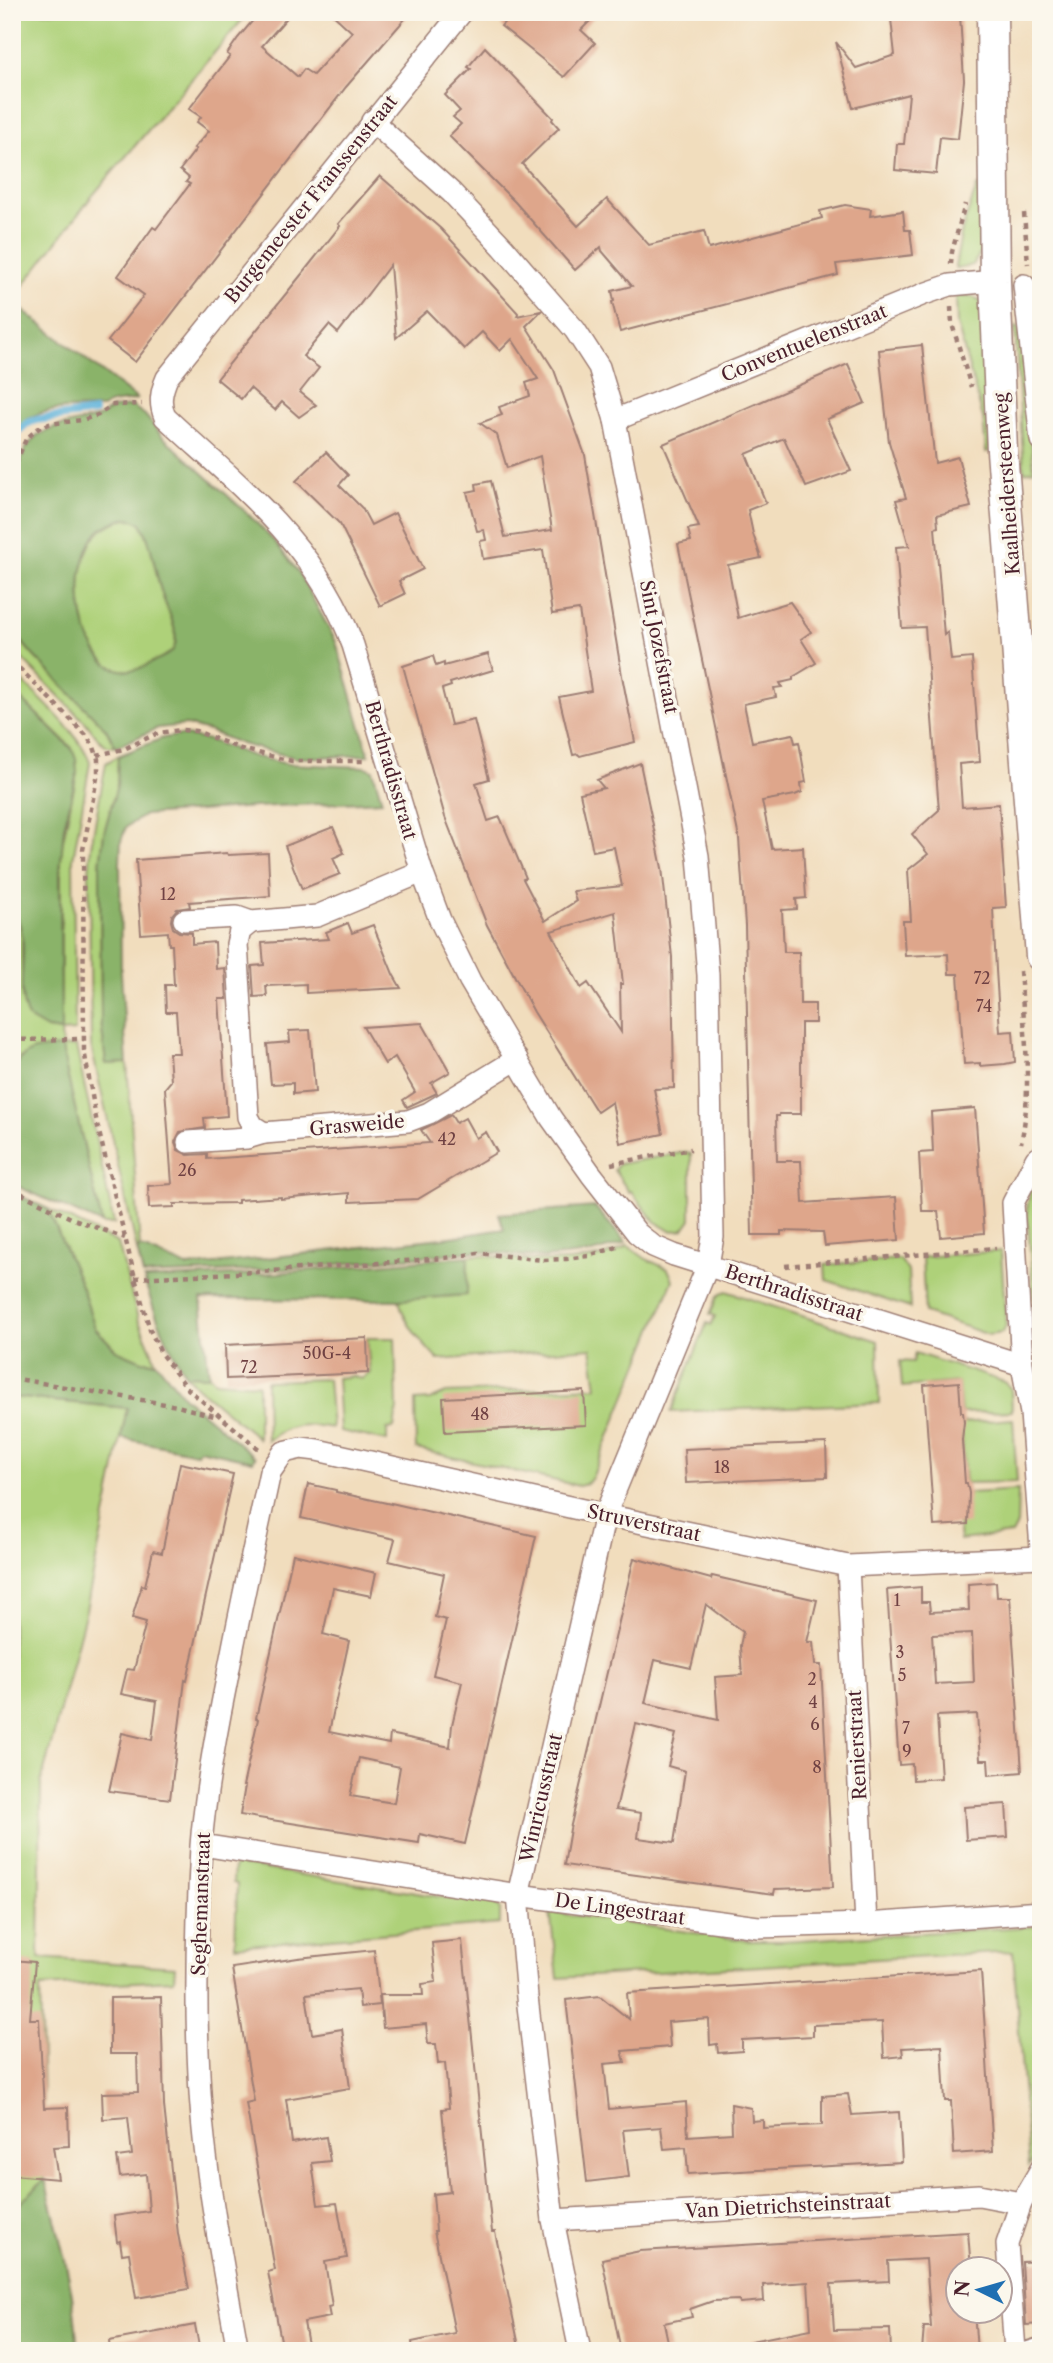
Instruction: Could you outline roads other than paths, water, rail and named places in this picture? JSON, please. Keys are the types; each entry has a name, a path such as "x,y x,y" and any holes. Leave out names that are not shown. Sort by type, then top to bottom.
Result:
{"street":[{"name":"Burgemeester Franssenstraat","path":"162,395 167,378 462,12"},
{"name":"Kaalheidersteenweg","path":"992,12 1010,283 1002,451 1035,805 1041,956"},
{"name":"Sint Jozefstraat","path":"372,121 452,193 575,330 599,367 615,420 698,856 708,975 713,1237 708,1265"},
{"name":"Kaalheidersteenweg","path":"1010,283 1041,440"},
{"name":"Conventuelenstraat","path":"615,420 924,294 950,285 1010,283"},
{"name":"Berthradisstraat","path":"162,395 165,417 280,525 327,587 353,645 422,872 440,920 470,981 551,1118 594,1179 639,1235 653,1247 1022,1365"},
{"path":"184,920 237,917 251,922 317,916 422,872"},
{"path":"251,922 240,931 237,944 238,971 248,1117 253,1126 264,1133"},
{"name":"Grasweide","path":"188,1142 408,1121 429,1113 517,1059"},
{"path":"1041,1156 1036,1159 1013,1203 1022,1365 1031,1413 1041,1549"},
{"name":"Winricusstraat","path":"580,2351 553,2220 518,1895 604,1515 708,1265"},
{"name":"Struverstraat","path":"268,1455 292,1449 317,1450 604,1515 848,1566 1041,1557"},
{"name":"Seghemanstraat","path":"238,2351 214,2215 199,2074 198,1968 202,1844 213,1752 270,1472 268,1455"},
{"name":"Renierstraat","path":"848,1566 866,1924"},
{"name":"De Lingestraat","path":"202,1844 518,1895 758,1927 866,1924 1041,1912"},
{"path":"1015,2351 1007,2244 1021,2203 1038,2181"},
{"name":"Van Dietrichsteinstraat","path":"553,2220 979,2195 1021,2203"}],"lane":[{"path":"1015,2351 1041,2343"}],"waterway":[{"path":"12,438 26,424 35,420 94,412"}]}
